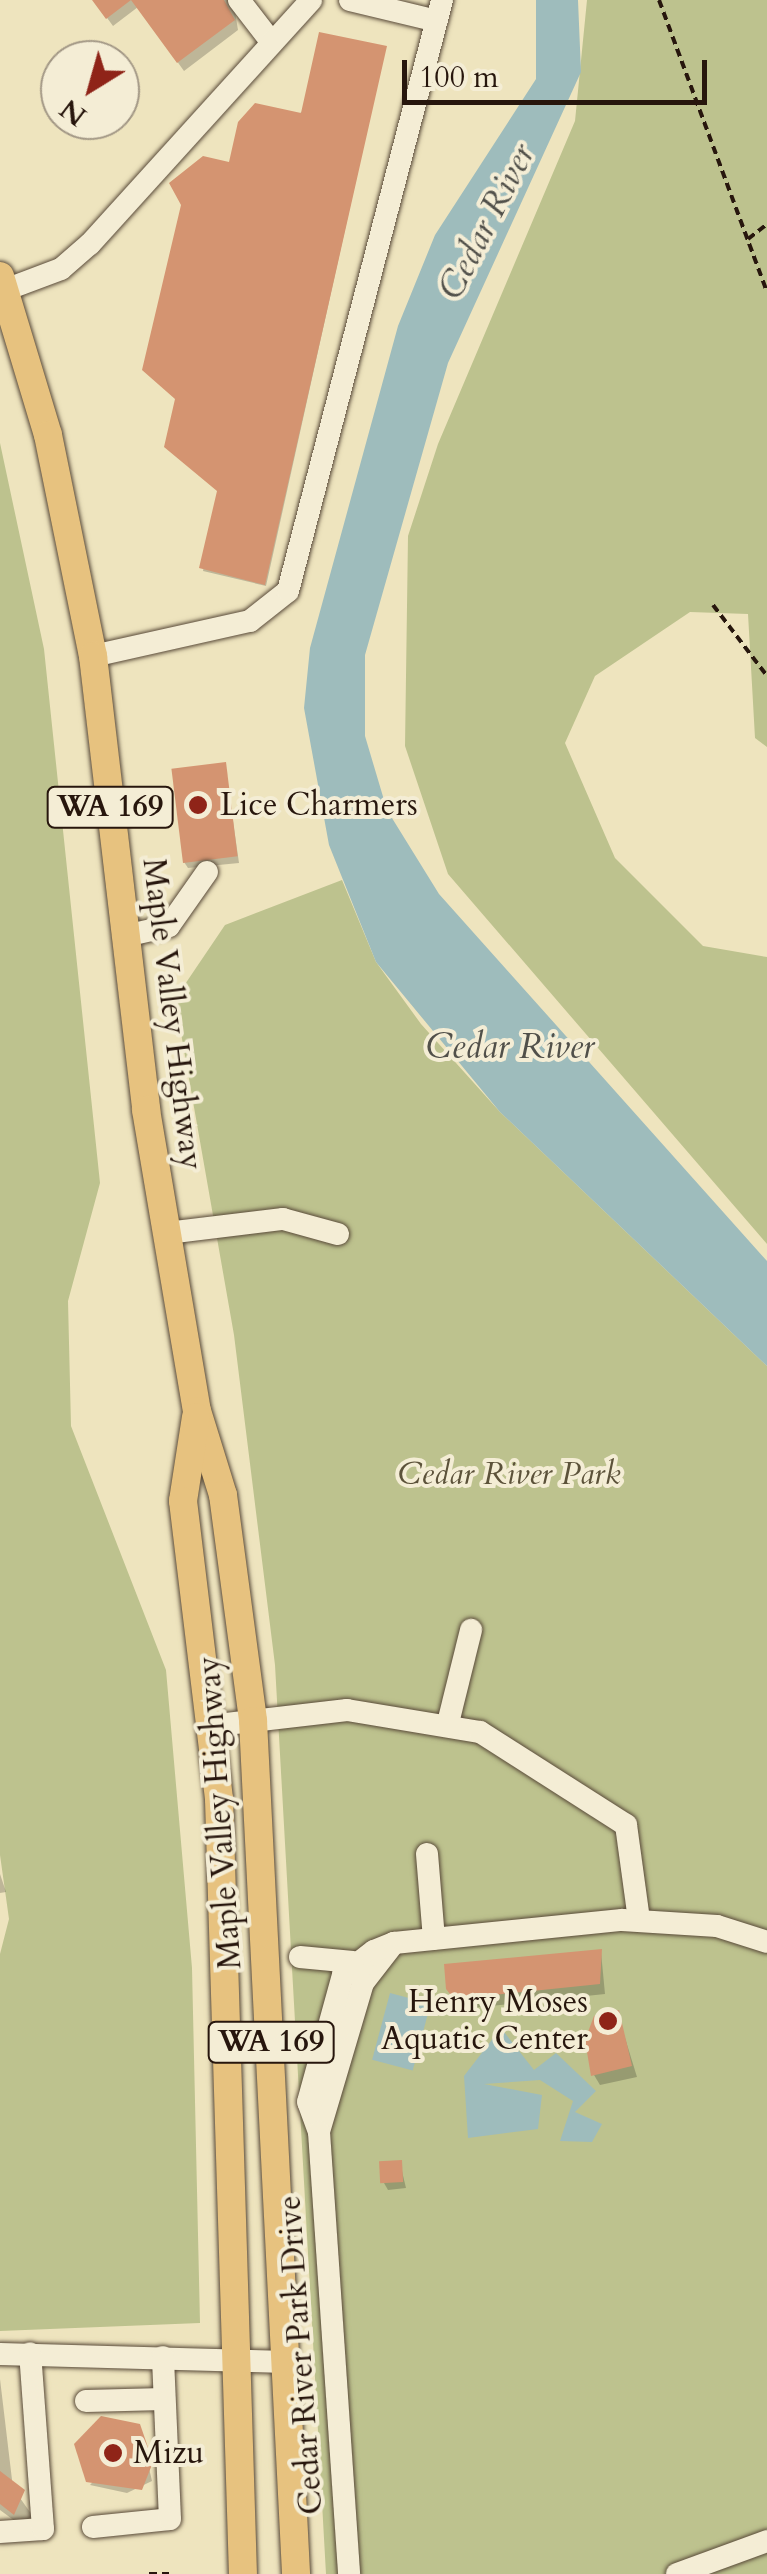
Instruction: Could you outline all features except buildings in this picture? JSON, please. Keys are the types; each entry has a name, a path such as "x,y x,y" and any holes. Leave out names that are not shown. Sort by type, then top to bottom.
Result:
{"main road":[{"name":"Maple Valley Highway","path":"2,283 48,436 93,656 125,936 167,1233 196,1411 224,1495 253,1721 296,2574"},
{"name":"Maple Valley Highway","path":"196,1411 183,1500 210,1726 243,2574"}],"street":[{"path":"239,0 269,39"},
{"path":"2,283 61,269 90,244 269,39 308,0"},
{"path":"93,656 250,621 288,591 439,11 350,0"},
{"path":"125,936 169,926 207,872"},
{"path":"167,1233 284,1219 338,1234"},
{"path":"448,1722 471,1630"},
{"path":"210,1726 347,1710 448,1722 538,1761 626,1824 639,1920"},
{"path":"427,1854 434,1938"},
{"path":"300,1957 353,1962 394,1944 434,1938 639,1920 717,1926 767,1942"},
{"name":"Cedar River Park Drive","path":"318,2132 363,1984 394,1944"},
{"name":"Cedar River Park Drive","path":"349,2574 318,2132 308,2102 353,1962"},
{"path":"0,2532 44,2529 30,2353"},
{"path":"0,2354 287,2362"},
{"path":"93,2526 170,2519 163,2357"},
{"path":"86,2401 164,2399"},
{"path":"677,2574 767,2541"}],"path":[{"path":"659,0 767,292"},
{"path":"748,239 767,224"},
{"path":"713,604 767,676"},
{"path":"149,2574 169,2574"}],"green space":[{"path":"587,0 767,0 767,747 755,738 748,614 690,612 595,676 565,743 615,858 703,946 767,957 767,1244 448,874 405,746 408,536 438,444 575,121"},
{"path":"0,443 44,649 100,1183 68,1301 71,1426 166,1670 192,1968 200,2323 0,2331 0,1954 9,1919 0,1855"},
{"name":"Cedar River Park","path":"342,880 376,962 421,1024 500,1112 767,1366 767,2574 326,2574 275,1665 234,1335 175,999 225,925"}],"water":[{"name":"Cedar River","path":"536,0 578,0 581,72 448,363 365,655 365,736 387,810 439,894 767,1261 767,1366 500,1112 376,962 329,845 304,708 310,648 398,326 435,235 536,79"},
{"path":"390,1993 431,2004 413,2071 372,2060"},
{"path":"501,2028 534,2070 556,2053 596,2091 575,2112 602,2124 592,2142 560,2141 573,2101 540,2080 484,2084 542,2095 538,2129 468,2138 464,2076"}],"place":[{"name":"Lice Charmers","path":"198,805"},
{"name":"Henry Moses Aquatic Center","path":"608,2021"},
{"name":"Mizu","path":"113,2453"}]}
